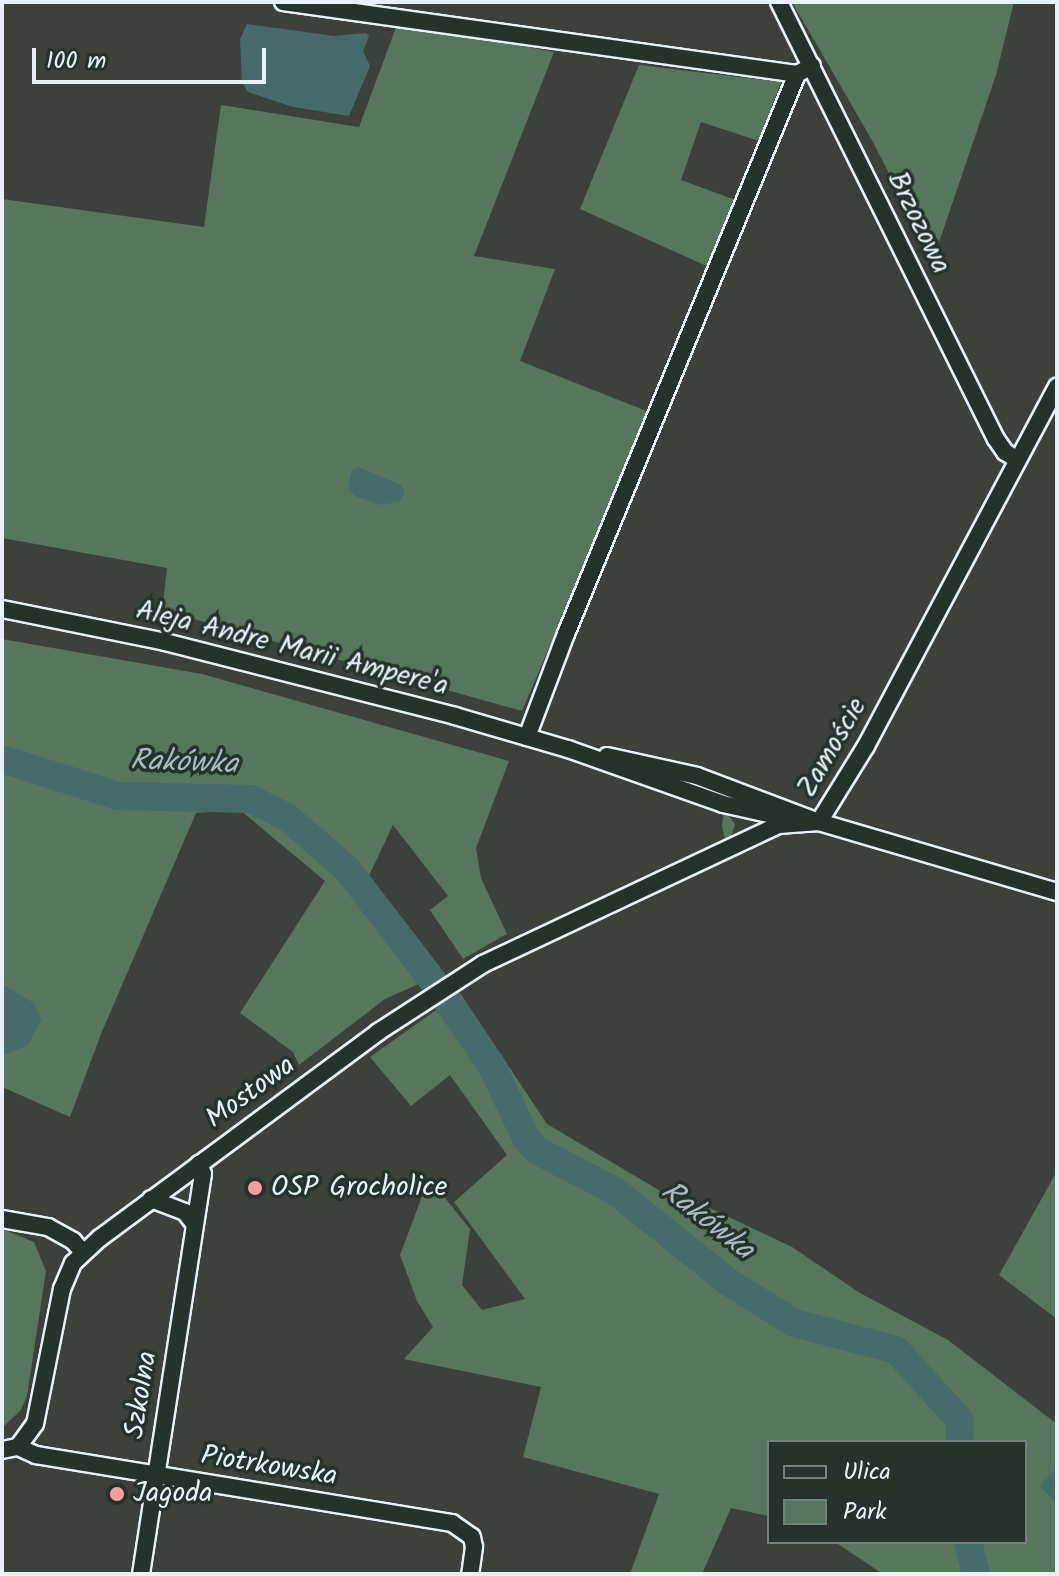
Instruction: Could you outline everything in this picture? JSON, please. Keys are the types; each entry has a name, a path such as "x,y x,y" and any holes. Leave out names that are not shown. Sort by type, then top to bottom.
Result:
{"street":[{"path":"283,2 804,70 566,634 527,737"},
{"name":"Brzozowa","path":"779,2 804,70 996,439 1005,452 1018,460"},
{"name":"Zamoście","path":"453,982 511,949 779,825 819,822 866,746 1057,387"},
{"name":"Aleja Andre Marii Ampere'a","path":"2,609 297,674 568,749 734,808 770,818 819,822"},
{"name":"Aleja Andre Marii Ampere'a","path":"568,749 697,776 819,822"},
{"path":"734,808 743,827 736,844"},
{"path":"819,822 1057,892"},
{"name":"Mostowa","path":"83,1252 151,1199 453,982"},
{"name":"Szkolna","path":"141,1574 203,1174 199,1164"},
{"path":"151,1199 185,1212 195,1225"},
{"path":"2,1219 48,1227 73,1241 83,1252 73,1263 62,1289 41,1406 29,1436 10,1449"},
{"name":"Piotrkowska","path":"10,1449 452,1523 472,1537 474,1547 470,1574"}],"green space":[{"path":"792,2 1014,2 996,75 933,260 873,142"},
{"path":"398,22 554,52 474,256 555,269 520,361 649,412 522,711 162,610 167,568 2,538 2,199 204,227 221,105 359,127"},
{"path":"639,65 781,82 759,141 701,122 681,180 741,202 711,268 580,209"},
{"path":"2,639 202,674 509,761 476,848 481,878 507,934 463,959 430,910 448,896 393,825 358,899 421,983 385,999 299,1065 293,1052 240,1013 325,881 240,810 196,813 101,1034 70,1117 2,1087"},
{"path":"724,810 735,824 731,837 725,840 722,826"},
{"path":"460,993 547,1124 674,1199 678,1193 792,1247 860,1293 948,1340 1057,1424 1057,1574 883,1574 838,1544 1027,1544 1027,1440 767,1440 767,1516 731,1508 702,1574 630,1574 659,1494 523,1457 541,1387 404,1359 433,1327 417,1301 400,1255 429,1178 470,1229 462,1285 482,1310 525,1299 454,1202 507,1155 450,1075 411,1106 370,1057"},
{"path":"1057,1171 1057,1319 999,1275"},
{"path":"2,1229 34,1242 46,1271 27,1396 21,1410 2,1428"}],"water":[{"path":"247,24 334,36 366,33 369,36 363,51 370,66 349,116 293,107 248,92 242,82 240,39"},
{"path":"358,467 401,485 405,493 400,501 381,505 357,497 349,490 349,482 352,471"},
{"path":"2,984 32,1002 42,1019 28,1045 4,1055"},
{"path":"1057,1468 1057,1504 1040,1486"}],"waterway":[{"name":"Rakówka","path":"2,759 118,796 251,799 287,817 347,869 433,981"},
{"name":"Rakówka","path":"447,1001 491,1064 527,1140 538,1151 615,1191 730,1283 794,1323 896,1350 959,1419 960,1440"},
{"name":"Rakówka","path":"968,1544 976,1574"}],"place":[{"name":"OSP Grocholice","path":"255,1188"},
{"name":"Jagoda","path":"117,1494"}]}
